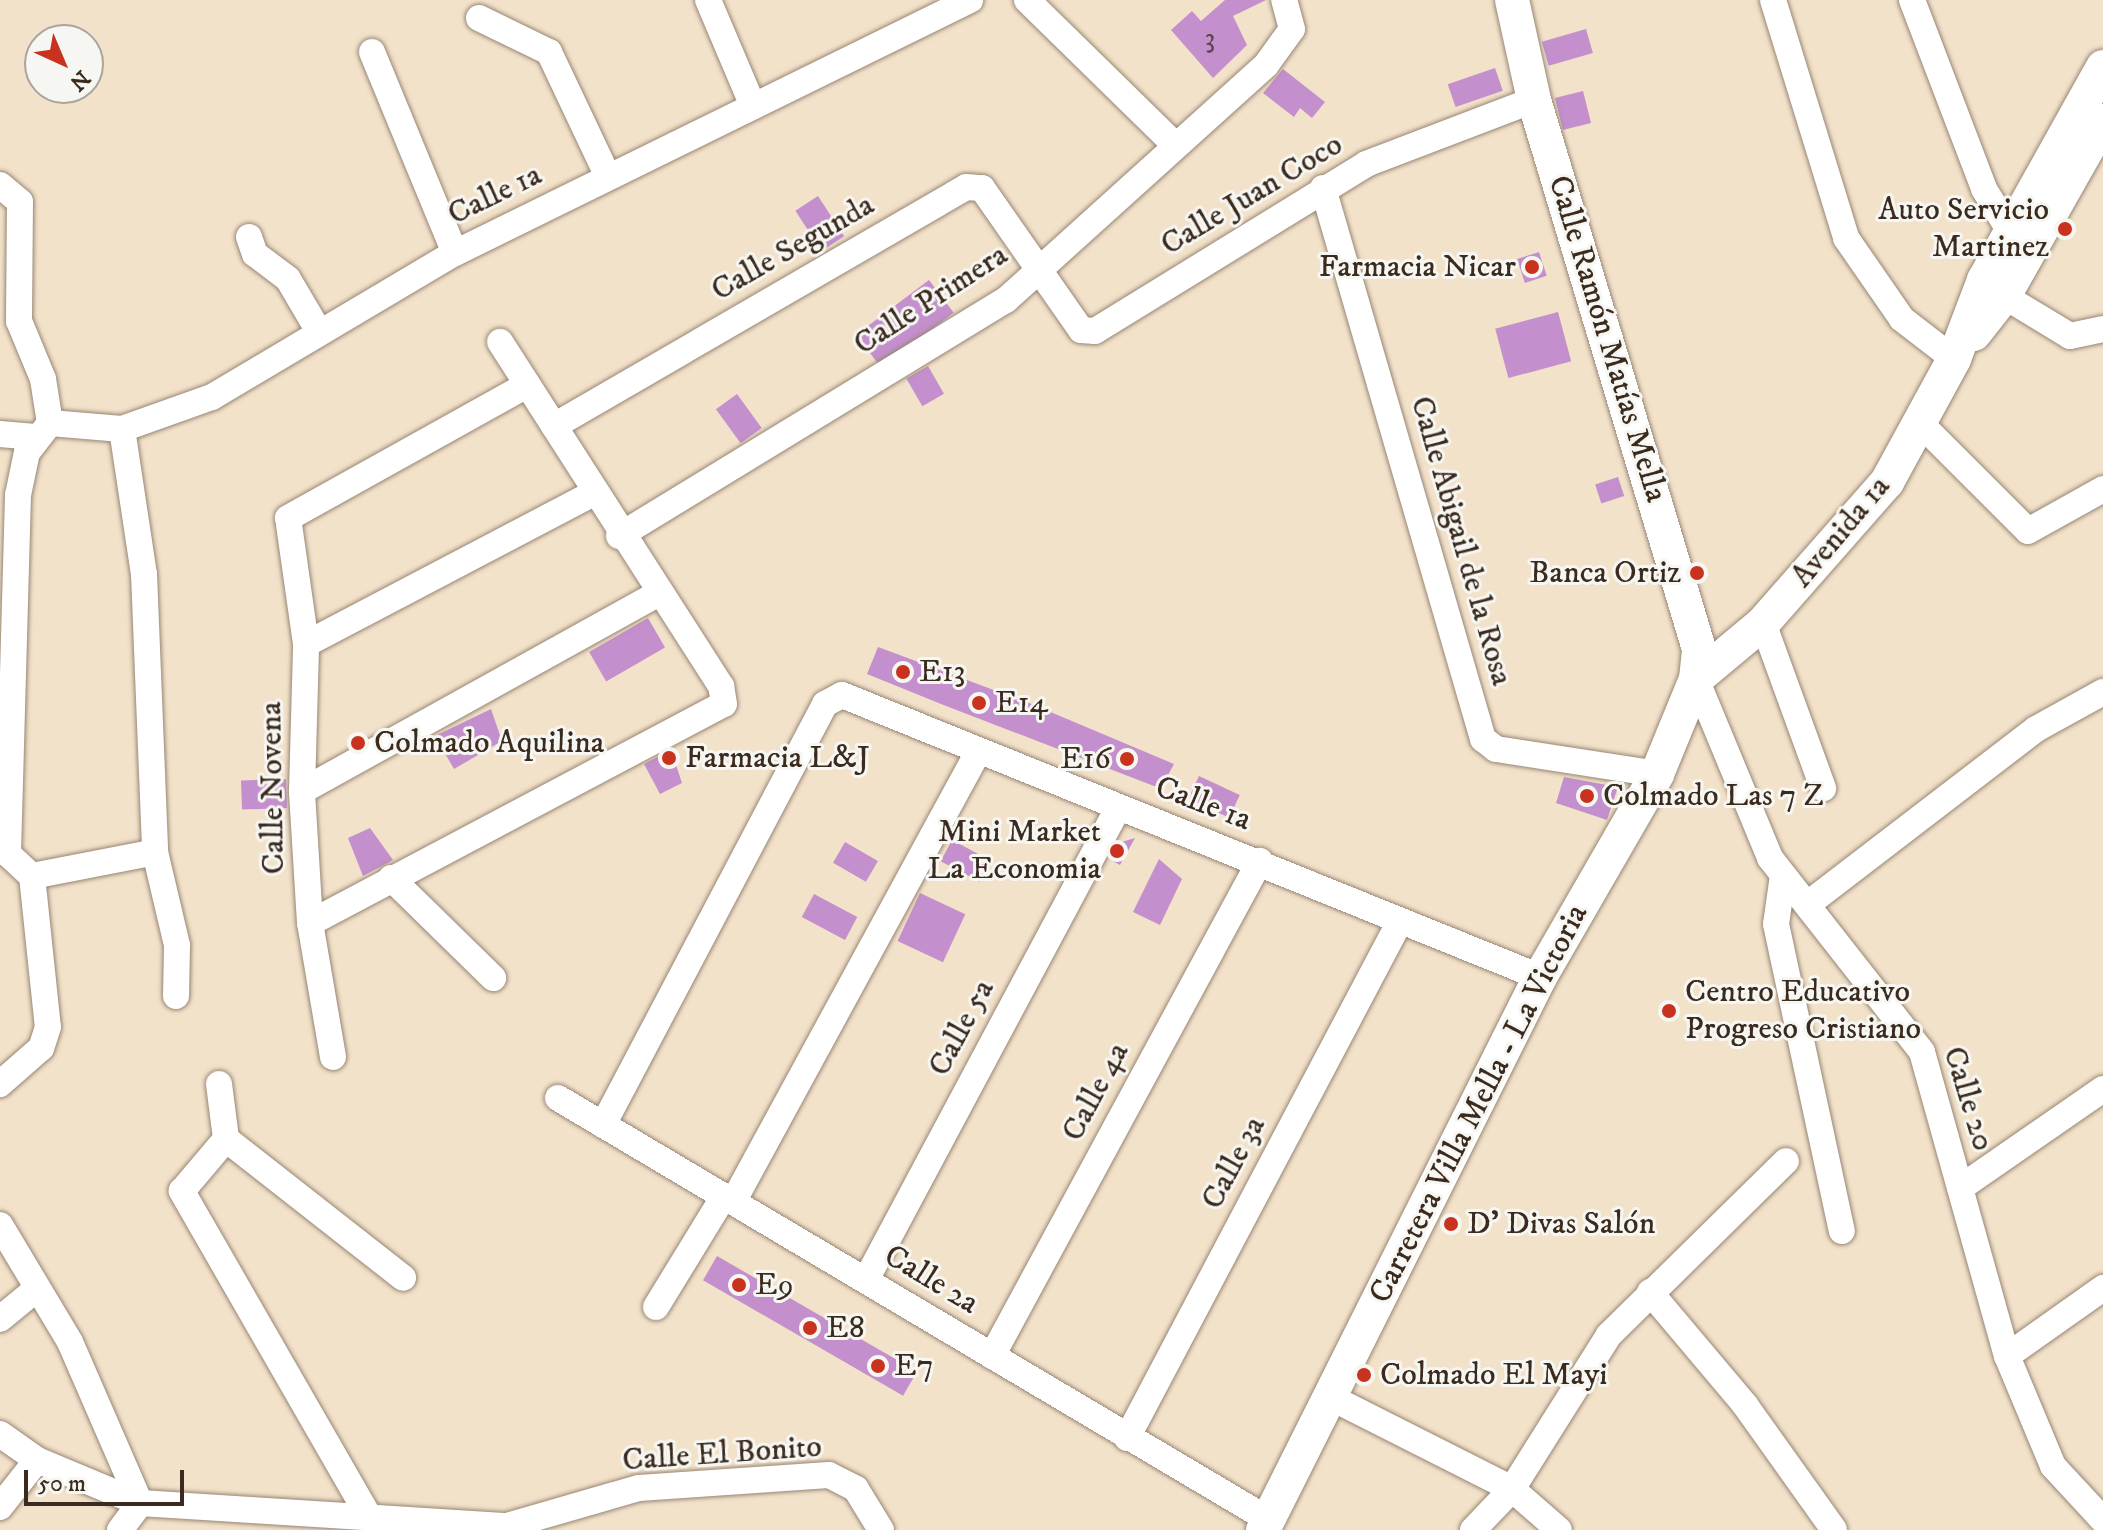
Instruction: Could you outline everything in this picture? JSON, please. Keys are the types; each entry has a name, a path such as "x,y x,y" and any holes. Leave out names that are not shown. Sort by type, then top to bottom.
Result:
{"main road":[{"name":"Calle Ramón Matías Mella","path":"1518,2 1534,100 1699,649 1696,679"},
{"name":"Avenida 1a","path":"1696,679 1763,623 1858,519 1921,424 2011,233 2103,67"},
{"name":"Avenida 1a","path":"1954,359 2004,296 2103,121"},
{"name":"Carretera Villa Mella - La Victoria","path":"1266,1525 1540,977 1657,774 1696,679"}],"street":[{"path":"708,0 753,106"},
{"name":"Calle 1a","path":"0,434 122,429 212,397 318,330 455,253 970,0"},
{"path":"1027,0 1174,144"},
{"name":"Calle Primera","path":"619,536 1006,300 1174,144 1266,65 1292,29 1284,0"},
{"path":"1773,0 1846,238 1902,319 1954,359"},
{"path":"1912,0 1984,189 2011,233"},
{"path":"479,18 549,52 608,177"},
{"path":"372,52 455,253"},
{"name":"Calle Juan Coco","path":"1037,271 1081,330 1095,331 1366,164 1534,100"},
{"path":"0,185 20,202 19,321 43,379 42,430 18,495 4,687 4,854 32,876 48,1027 41,1048 0,1084"},
{"name":"Calle Segunda","path":"554,426 966,187 982,188 1037,271"},
{"name":"Calle Abigail de la Rosa","path":"1323,188 1483,739 1496,749 1657,774"},
{"path":"249,237 255,254 288,279 318,330"},
{"path":"2004,296 2070,336 2103,329"},
{"path":"310,923 724,704 721,686 656,595 500,342"},
{"name":"Calle Novena","path":"333,1057 310,923 302,791 306,644 288,518 525,386"},
{"path":"1921,424 2028,531 2103,489"},
{"path":"122,429 144,574 155,852 177,945 176,996"},
{"path":"306,644 594,493"},
{"path":"302,791 656,595"},
{"path":"1763,623 1823,788"},
{"name":"Calle 20","path":"1696,679 1783,875 1922,1052 2007,1356 2053,1466 2099,1510"},
{"path":"1808,904 2036,729 2103,692"},
{"name":"Calle 1a","path":"603,1125 825,704 842,695 977,754 1260,861 1540,977"},
{"path":"656,1307 728,1199 977,754"},
{"name":"Calle 5a","path":"866,1280 1118,808"},
{"path":"32,876 155,852"},
{"name":"Calle 4a","path":"992,1356 1260,861"},
{"path":"1783,875 1776,924 1842,1231"},
{"path":"391,878 493,978"},
{"name":"Calle 3a","path":"1127,1438 1400,921"},
{"path":"219,1084 226,1139"},
{"path":"1960,1188 2103,1089"},
{"name":"Calle 2a","path":"558,1098 866,1280 1266,1525"},
{"path":"226,1139 260,1159 336,1232 403,1278"},
{"path":"226,1139 190,1175 182,1191 188,1207 368,1515"},
{"path":"1473,1530 1512,1489 1609,1335 1786,1161"},
{"path":"0,1225 34,1291 70,1342 140,1503 120,1530"},
{"path":"2007,1356 2103,1288"},
{"path":"0,1319 34,1291"},
{"path":"1650,1292 1745,1405 1834,1530"},
{"path":"1330,1397 1512,1489 1559,1530"},
{"name":"Calle El Bonito","path":"0,1434 37,1460 140,1503 507,1526 639,1488 829,1475 856,1489 881,1530"},
{"path":"0,1507 37,1460"}],"building":[{"path":"1225,0 1266,0 1233,16 1247,45 1213,78 1171,30 1192,11 1201,21"},
{"path":"1586,29 1593,53 1549,66 1542,42"},
{"path":"1495,68 1503,91 1456,107 1448,84"},
{"path":"1283,69 1325,102 1312,118 1300,108 1294,117 1263,93"},
{"path":"1583,91 1591,123 1563,130 1555,98"},
{"path":"818,196 844,236 821,251 795,211"},
{"name":"Farmacia Nicar","path":"1539,252 1547,276 1525,283 1517,259"},
{"path":"929,280 954,313 881,368 856,335"},
{"path":"1558,312 1571,361 1508,378 1495,329"},
{"path":"928,366 944,394 922,406 906,378"},
{"path":"737,394 762,428 741,443 716,409"},
{"path":"1618,477 1624,496 1601,503 1595,484"},
{"path":"648,618 665,647 606,681 589,652"},
{"path":"878,647 1029,703 1174,764 1162,786 1154,786 941,704 867,674"},
{"path":"491,709 502,741 454,769 435,736"},
{"path":"671,750 682,783 660,794 644,764"},
{"path":"1199,776 1240,795 1229,818 1188,799"},
{"name":"Colmado Las 7 Z","path":"1564,777 1618,787 1607,820 1556,803"},
{"path":"286,779 287,808 242,810 241,781"},
{"path":"370,828 393,860 363,876 348,838"},
{"name":"Mini Market La Economia","path":"1135,838 1120,865 1109,859 1118,843"},
{"path":"952,840 991,861 980,882 941,861"},
{"path":"845,842 878,861 866,882 833,863"},
{"path":"1159,859 1182,879 1160,925 1133,912"},
{"path":"920,893 965,914 943,962 898,941"},
{"path":"814,894 857,917 845,940 802,917"},
{"path":"717,1256 917,1372 903,1396 703,1280"}],"place":[{"name":"Auto Servicio Martinez","path":"2065,229"},
{"name":"Farmacia Nicar","path":"1532,267"},
{"name":"Banca Ortiz","path":"1697,573"},
{"name":"E13","path":"903,672"},
{"name":"E14","path":"979,703"},
{"name":"Colmado Aquilina","path":"358,743"},
{"name":"Farmacia L&J","path":"669,758"},
{"name":"E16","path":"1127,759"},
{"name":"Colmado Las 7 Z","path":"1587,796"},
{"name":"Mini Market La Economia","path":"1117,851"},
{"name":"Centro Educativo Progreso Cristiano","path":"1669,1011"},
{"name":"D' Divas Salón","path":"1451,1224"},
{"name":"E9","path":"739,1285"},
{"name":"E8","path":"810,1328"},
{"name":"E7","path":"878,1366"},
{"name":"Colmado El Mayi","path":"1364,1375"}]}
